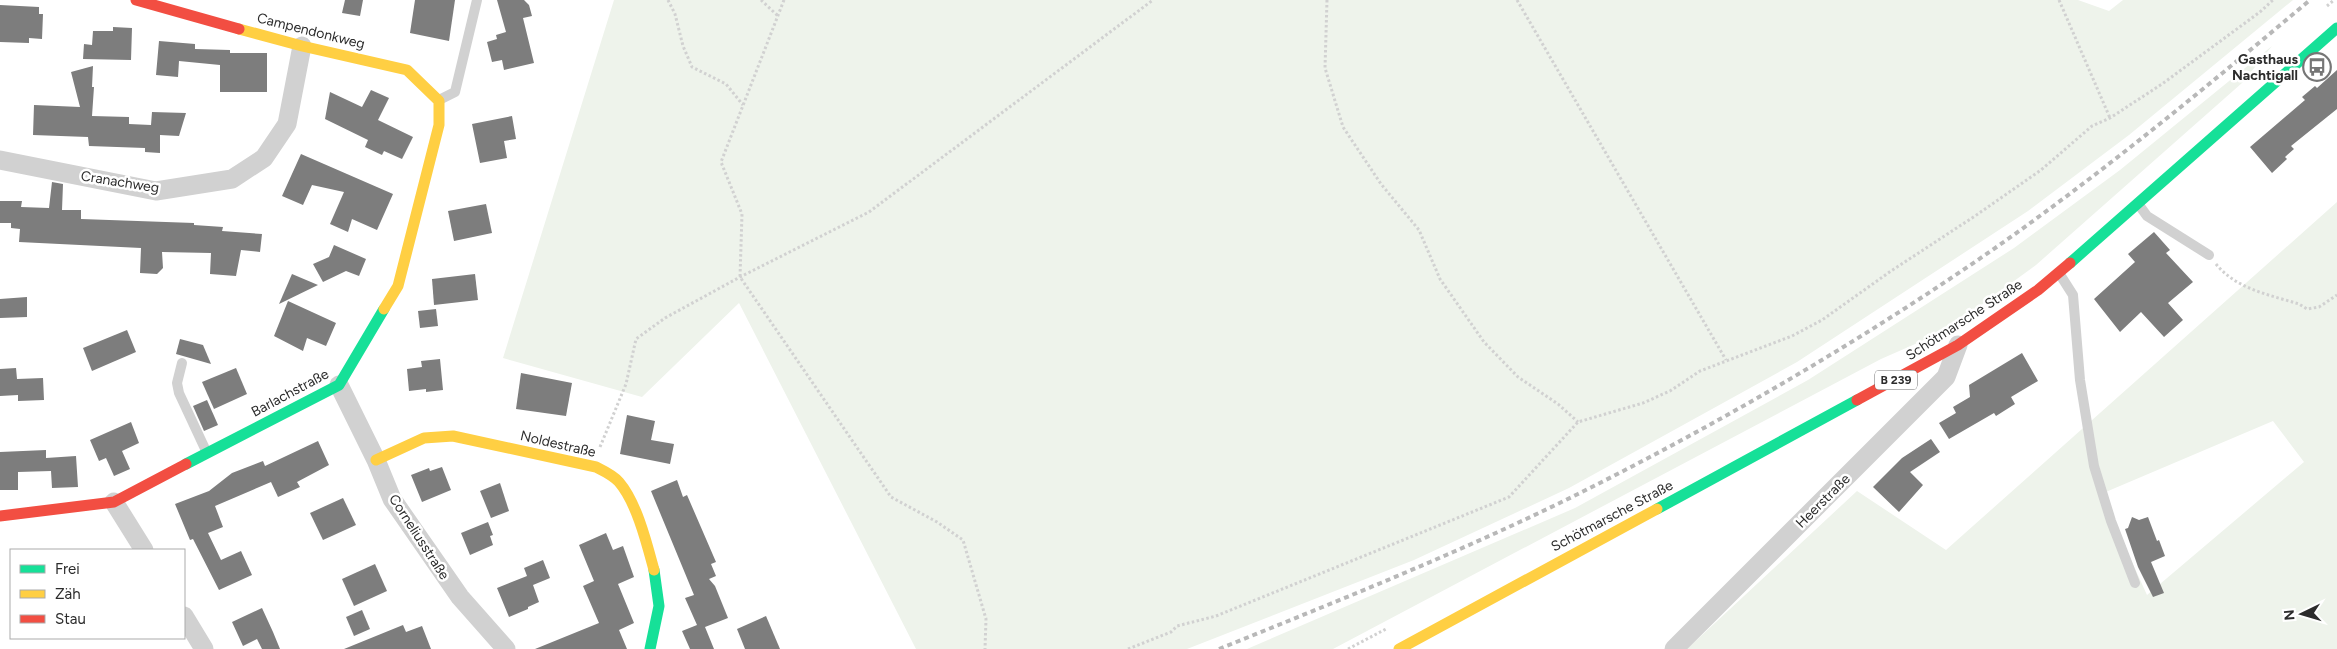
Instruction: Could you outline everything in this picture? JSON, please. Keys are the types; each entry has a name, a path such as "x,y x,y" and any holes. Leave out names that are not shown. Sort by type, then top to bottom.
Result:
{"street":[{"name":"Campendonkweg","path":"136,0 302,46 406,70 439,101"},
{"name":"Schötmarsche Straße","path":"1399,649 1958,345 2038,290 2139,205 2337,28"},
{"name":"Cranachweg","path":"0,160 156,191 232,179 264,158 287,124 302,46"},
{"name":"Barlachstraße","path":"0,516 114,502 339,385 398,286 439,125 439,101"},
{"name":"Heerstraße","path":"1674,649 1946,378 1958,345"},
{"name":"Corneliusstraße","path":"339,385 376,460 392,499 460,597 506,649"},
{"name":"Noldestraße","path":"376,460 424,438 453,436 596,467 611,474 621,486 655,567 659,599 656,628 650,649"},
{"path":"114,502 143,549"},
{"path":"185,618 204,649"}],"lane":[{"path":"439,101 455,92 477,0"},
{"path":"2139,205 2147,216 2209,255"},
{"path":"2059,272 2073,295 2080,380 2094,466 2111,521 2136,583"},
{"path":"182,363 177,382 178,394 207,454"}],"path":[{"path":"668,0 675,14 683,46 692,67 726,84 743,106"},
{"path":"761,0 778,16"},
{"path":"784,0 721,162 742,214 740,276 891,497 937,522 963,540 986,619 985,649"},
{"path":"596,467 598,452 626,384 636,339 665,318 740,276 868,212 1153,0"},
{"path":"1327,0 1325,68 1343,126 1381,184 1419,230 1440,279 1484,342 1518,377 1558,404 1578,422"},
{"path":"1517,0 1726,360"},
{"path":"2058,0 2110,118"},
{"path":"1128,649 1171,632 1177,626 1216,616 1510,497 1578,422 1643,403 1670,391 1700,371 1792,336 1822,320 2041,170 2092,126 2110,118 2162,84 2260,12 2273,0"},
{"path":"2209,255 2229,278 2243,285 2299,304 2307,309 2319,307 2337,295"}],"shaded area":[{"path":"614,0 2078,0 2109,11 2123,0 2293,0 2129,135 2028,211 1797,362 1569,488 1414,560 1187,649 916,649 739,303 642,397 503,358"},
{"path":"2272,46 2242,83 2036,265 1977,308 1922,341 1881,359 1333,649 1247,649 1575,508 1808,380 2014,248 2120,170"},
{"path":"2337,202 2337,649 1687,649 1857,491 1946,550","holes":["2273,421 2304,462 2147,595 2101,494"]}],"building":[{"path":"345,0 363,0 360,16 342,13"},
{"path":"415,0 455,0 449,41 410,33"},
{"path":"497,0 524,0 529,5 532,16 523,18 534,63 504,70 502,60 492,62 487,42 497,39 496,35 506,32"},
{"path":"0,5 39,7 39,14 43,14 42,39 29,38 29,43 0,42"},
{"path":"113,27 132,28 131,60 83,59 84,44 92,45 93,31 113,31"},
{"path":"159,41 195,44 195,49 230,50 230,53 267,53 267,92 220,92 220,65 179,61 178,77 156,75"},
{"path":"93,66 92,116 129,117 129,124 151,125 152,112 186,113 179,136 160,135 160,153 145,152 145,148 89,146 88,137 33,135 34,105 80,107 71,72"},
{"path":"2337,70 2337,109 2291,146 2294,149 2285,157 2287,159 2272,173 2250,147 2305,100 2302,97 2315,86 2317,88"},
{"path":"371,90 389,98 378,120 413,137 402,159 384,151 382,155 365,147 368,140 325,119 330,92 362,107"},
{"path":"512,116 516,139 504,141 507,158 480,163 472,124"},
{"path":"301,154 393,194 377,230 352,219 348,232 330,224 344,192 312,185 303,205 282,196"},
{"path":"52,182 63,184 62,210 81,210 81,219 194,223 194,225 223,227 222,231 262,234 260,252 241,250 236,276 210,274 211,253 162,252 163,268 157,274 140,273 141,248 19,242 20,229 11,228 11,223 0,223 0,201 22,201 21,207 49,208"},
{"path":"486,204 492,233 454,241 448,211"},
{"path":"2154,232 2170,250 2166,253 2193,282 2168,303 2183,320 2164,337 2141,312 2120,332 2094,299 2135,262 2128,254"},
{"path":"334,245 366,259 359,276 346,271 323,282 313,264 329,257"},
{"path":"292,274 318,285 279,304"},
{"path":"475,274 478,300 434,305 432,279"},
{"path":"27,297 27,317 0,318 0,299"},
{"path":"288,301 336,323 326,346 307,338 303,351 274,336"},
{"path":"436,309 438,326 420,328 418,311"},
{"path":"127,330 136,352 92,371 83,348"},
{"path":"180,339 203,345 211,364 176,354"},
{"path":"2022,353 2038,381 2011,397 2015,404 1996,416 1994,413 1949,439 1939,423 1956,413 1953,407 1970,397 1969,385"},
{"path":"440,359 443,390 409,391 407,369 422,367 421,361"},
{"path":"16,368 17,379 43,378 44,400 18,401 18,395 0,396 0,369"},
{"path":"236,368 247,394 214,409 202,382"},
{"path":"521,373 572,383 566,416 516,409"},
{"path":"207,400 218,425 204,431 193,406"},
{"path":"627,415 655,421 651,440 674,444 670,464 620,454"},
{"path":"131,422 139,443 122,451 130,469 114,476 106,458 99,461 90,440"},
{"path":"1931,439 1940,452 1910,472 1923,485 1899,512 1873,487 1902,458"},
{"path":"318,441 329,465 297,482 300,487 278,497 271,482 215,506 223,527 208,533 221,560 241,551 252,575 219,590 193,539 190,540 175,504 209,491 232,473 263,461 265,466"},
{"path":"46,450 46,458 76,456 78,487 52,488 51,471 18,472 18,490 0,490 0,452"},
{"path":"442,467 451,490 422,502 411,475 429,468 430,471"},
{"path":"677,480 683,497 687,495 716,562 711,564 716,576 709,579 715,586 728,618 705,627 714,649 690,649 682,631 697,625 685,598 694,595 651,491"},
{"path":"500,483 509,511 491,518 480,491"},
{"path":"343,498 356,525 323,540 310,513"},
{"path":"2132,517 2139,520 2148,517 2165,556 2151,562 2164,593 2153,597 2138,567 2125,529 2128,528"},
{"path":"488,522 493,535 490,536 493,545 470,555 461,533"},
{"path":"606,533 613,550 623,546 634,577 618,584 634,623 619,630 627,649 535,649 599,623 583,586 594,581 579,545"},
{"path":"543,560 550,578 533,585 539,602 509,617 497,588 527,576 524,568"},
{"path":"375,564 387,591 354,606 342,579"},
{"path":"262,608 280,649 262,649 257,639 243,646 232,622"},
{"path":"362,610 370,629 354,636 346,617"},
{"path":"766,616 780,649 745,649 737,629"},
{"path":"403,625 406,632 422,626 431,649 344,649"}],"railway":[{"path":"1219,649 1490,536 1578,494 1686,438 1792,378 1948,280 2038,217 2157,126 2310,0"}],"traffic: fast":[{"path":"2070,263 2337,28"},
{"path":"186,464 339,385 384,309"},
{"path":"1657,509 1857,400"},
{"path":"650,649 659,606 654,570"}],"traffic: slow":[{"path":"239,29 302,46 407,70 439,101 439,125 398,286 384,309"},
{"path":"376,460 424,438 453,436 596,467 614,477 631,501 641,524 654,570"},
{"path":"1399,649 1657,509"}],"traffic: jam":[{"path":"136,0 239,29"},
{"path":"1857,400 1958,345 2038,290 2070,263"},
{"path":"0,516 114,502 186,464"}],"place":[{"name":"Gasthaus Nachtigall","path":"2317,67"}]}
